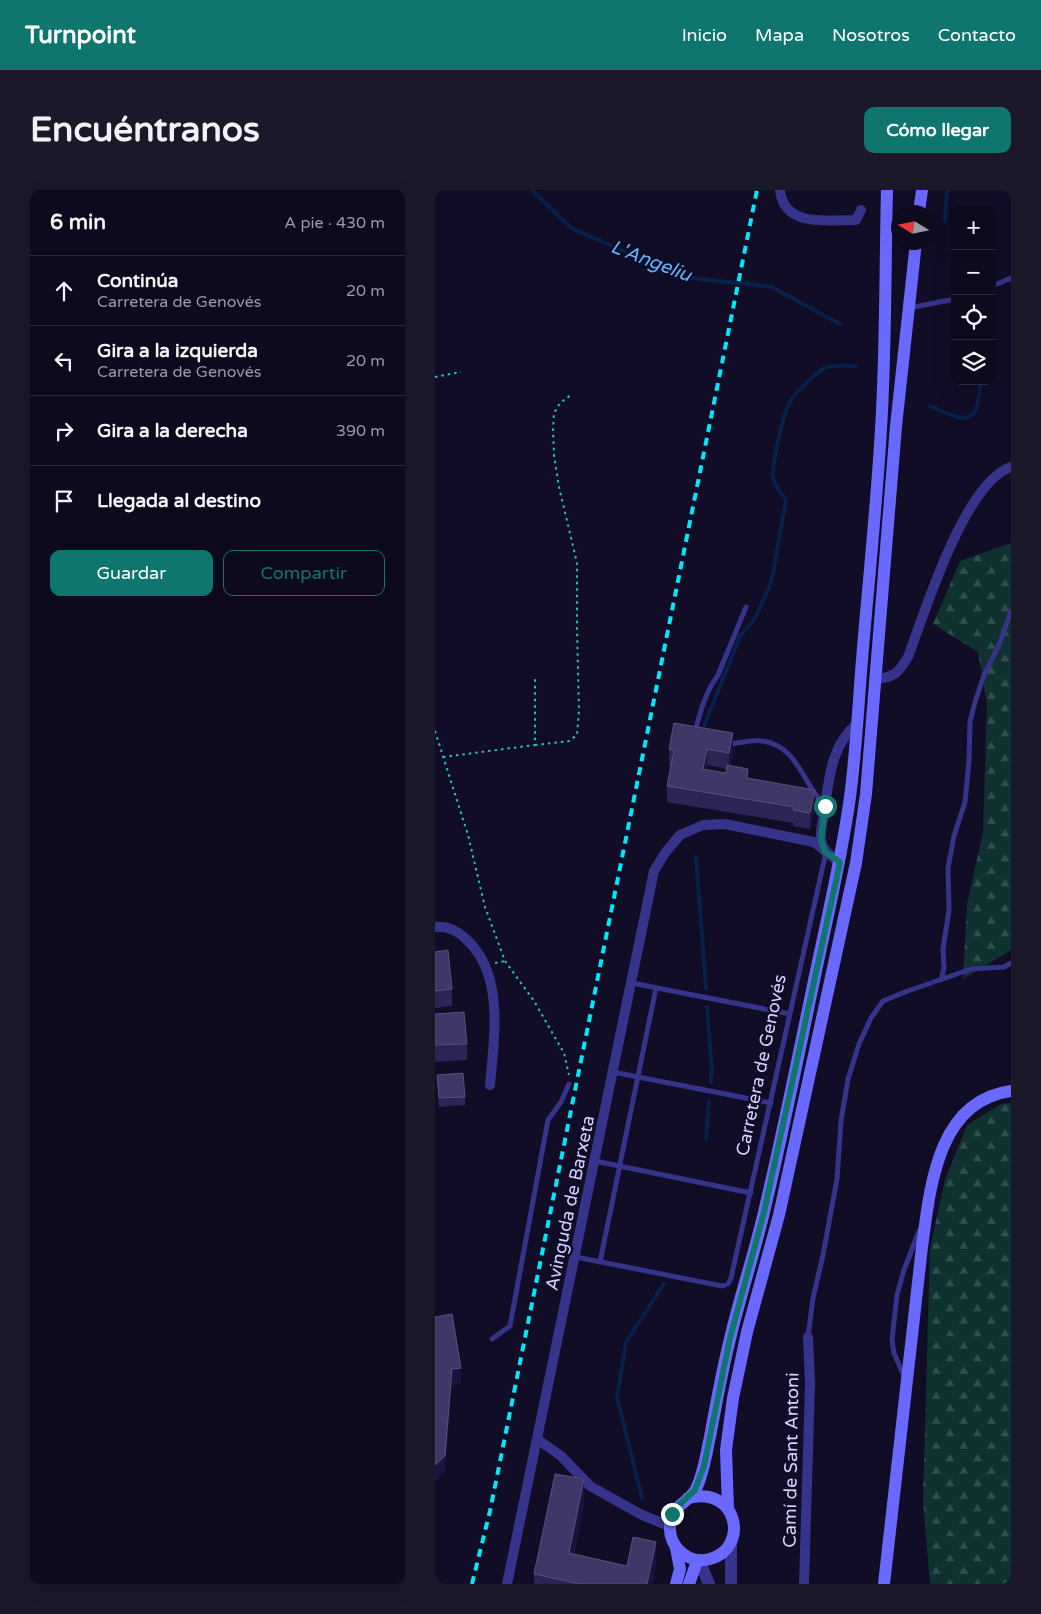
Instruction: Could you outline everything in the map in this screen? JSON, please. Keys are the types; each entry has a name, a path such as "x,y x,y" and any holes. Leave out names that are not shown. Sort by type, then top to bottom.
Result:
{"main road":[{"path":"676,1584 680,1569 669,1526 672,1514 695,1490 704,1466 730,1338 764,1212 840,862 850,796 881,426 887,190"},
{"path":"920,205 921,190"},
{"path":"676,1548 684,1555 698,1560 715,1557 725,1551 731,1542 734,1531 729,1509 726,1450 733,1398 747,1332 779,1215 856,863 866,794 895,436 915,250"},
{"path":"884,1584 927,1210 931,1191 943,1147 954,1124 969,1108 988,1098 1011,1091"},
{"path":"688,1498 699,1495 710,1496 721,1501 729,1509"},
{"path":"689,1584 698,1560"}],"street":[{"path":"780,190 781,198 787,211 798,217 821,220 856,220 861,210"},
{"path":"876,679 885,678 898,672 903,665 908,657 953,539 970,508 988,483 1004,470 1011,467"},
{"name":"Carretera de Genovés","path":"825,852 821,840 829,778 836,750 847,733 857,724"},
{"name":"Avinguda de Barxeta","path":"507,1584 654,872 665,853 680,835 703,825 725,824 814,842 825,852"},
{"path":"825,852 840,862"},
{"path":"435,927 450,928 460,933 469,942 485,966 490,979 493,1007 490,1085"},
{"name":"Camí de Sant Antoni","path":"804,1584 810,1384 808,1338"},
{"path":"537,1440 561,1456 590,1486 642,1515 669,1526"},
{"path":"731,1542 731,1584"},
{"path":"698,1560 709,1584"}],"lane":[{"path":"996,284 1011,278"},
{"path":"908,308 951,299"},
{"path":"699,736 695,733 699,717 746,607"},
{"path":"941,980 944,968 943,949 949,910 949,868 954,836 965,802 970,722 975,702 1011,611"},
{"path":"721,742 730,744 745,741 763,741 775,745 799,764 815,797 825,806"},
{"name":"Carretera de Genovés","path":"600,1262 723,1286 731,1278 825,852"},
{"path":"808,1338 813,1298 837,1179 841,1121 848,1078 859,1044 871,1018 883,1001 971,969 1004,967 1011,963"},
{"path":"632,983 790,1014"},
{"path":"576,1257 600,1262 656,988"},
{"path":"613,1072 771,1103"},
{"path":"492,1339 511,1326 548,1120 561,1102 569,1084"},
{"path":"595,1161 751,1193"},
{"path":"905,1402 903,1371 894,1353 892,1340 897,1295 904,1270 927,1210"}],"path":[{"path":"435,377 461,372"},
{"path":"443,757 569,741 577,735 579,710 577,563 559,487 554,455 553,429 554,413 560,403 572,394"},
{"path":"535,679 535,745"},
{"path":"435,731 468,835 485,907 505,961 534,1001 564,1053 569,1071 569,1084"}],"green space":[{"path":"1011,543 1011,950 963,979 967,904 983,832 987,704 978,652 933,624 960,561"},
{"path":"1011,1103 1011,1584 930,1584 923,1501 930,1248 945,1180 967,1125 1001,1104"}],"building":[{"path":"674,723 733,733 729,753 707,749 703,769 726,773 727,765 748,769 747,778 815,790 810,813 793,810 794,807 667,786 674,750 669,749"},
{"path":"448,950 452,989 435,991 435,952"},
{"path":"464,1012 467,1044 435,1045 435,1014"},
{"path":"463,1073 465,1097 439,1098 437,1075"},
{"path":"452,1314 461,1368 452,1369 445,1456 435,1465 435,1317"},
{"path":"555,1474 584,1479 569,1553 627,1566 633,1537 656,1542 647,1584 580,1584 534,1574"}],"waterway":[{"name":"L'Angeliu","path":"532,190 571,228 683,277 772,287 840,324"},
{"path":"945,221 947,190"},
{"path":"705,732 703,729 740,636 754,620 770,585 786,500 775,483 773,470 787,408 796,394 821,370 832,366 856,366"},
{"path":"930,406 952,415 966,418 976,410 980,385"},
{"path":"696,857 706,988"},
{"path":"707,1007 712,1071 711,1082"},
{"path":"706,1139 709,1101"},
{"path":"642,1498 617,1397 626,1342 664,1284"}],"railway":[{"path":"472,1584 490,1511 757,190"}],"route":[{"path":"672,1514 695,1490 704,1466 730,1338 764,1212 840,862 825,852 821,840 825,806"}]}
